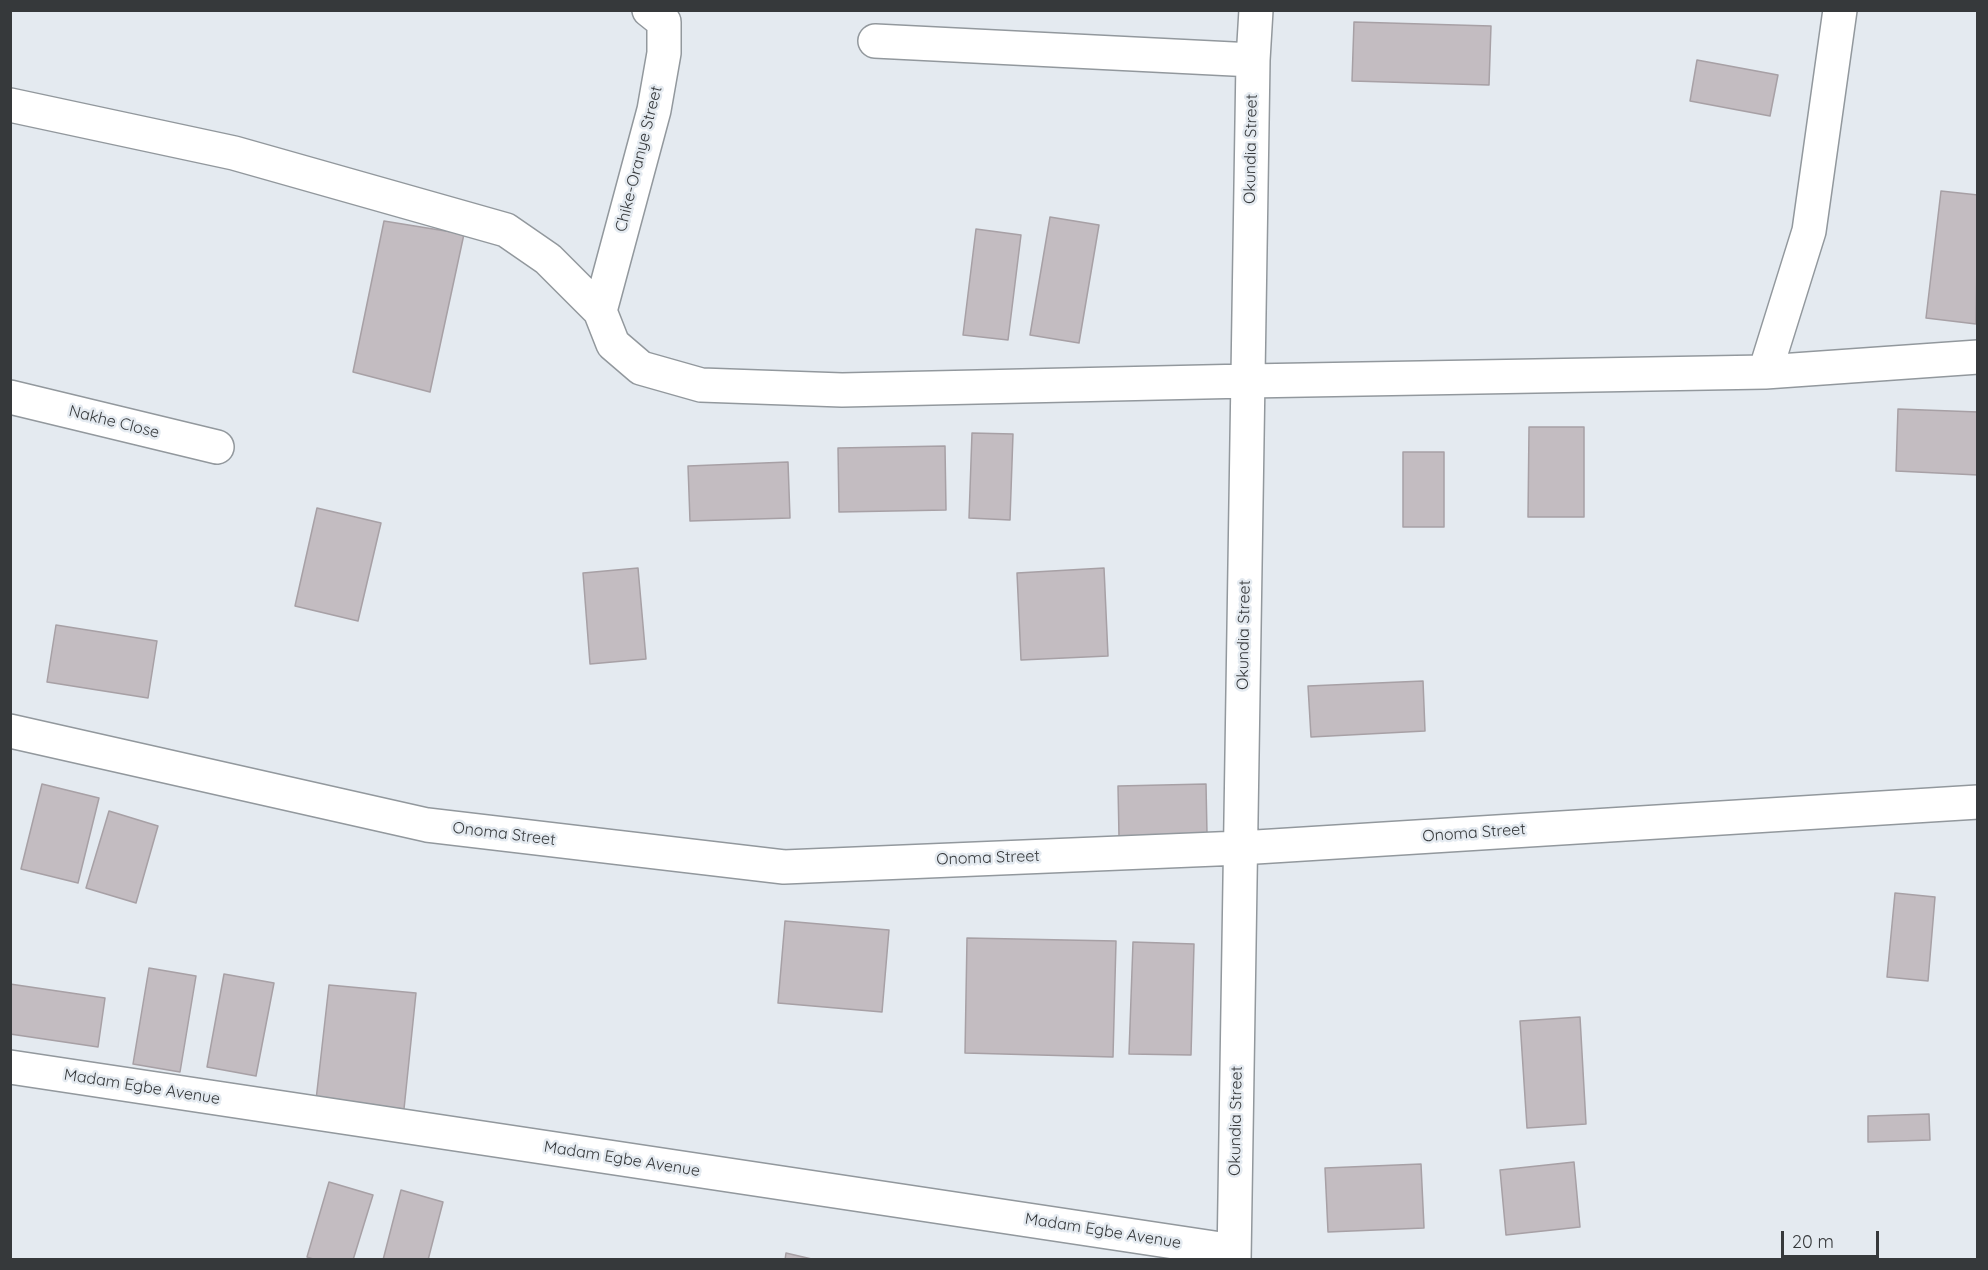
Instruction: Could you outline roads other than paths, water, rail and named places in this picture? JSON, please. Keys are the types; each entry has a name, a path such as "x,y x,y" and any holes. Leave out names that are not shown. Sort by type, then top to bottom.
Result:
{"street":[{"name":"Chike-Oranye Street","path":"600,311 654,110 664,53 663,22 649,10"},
{"name":"Okundia Street","path":"1234,1255 1252,60 1256,10"},
{"path":"1766,372 1809,231 1840,10"},
{"path":"875,41 1252,60"},
{"path":"10,105 234,153 506,230 548,258 600,311 613,344 641,368 701,385 842,390 1766,372 1977,357"},
{"name":"Nakhe Close","path":"10,397 217,447"},
{"name":"Onoma Street","path":"10,731 427,825 784,867 1240,848 1977,802"},
{"name":"Madam Egbe Avenue","path":"10,1067 1234,1255"}]}
